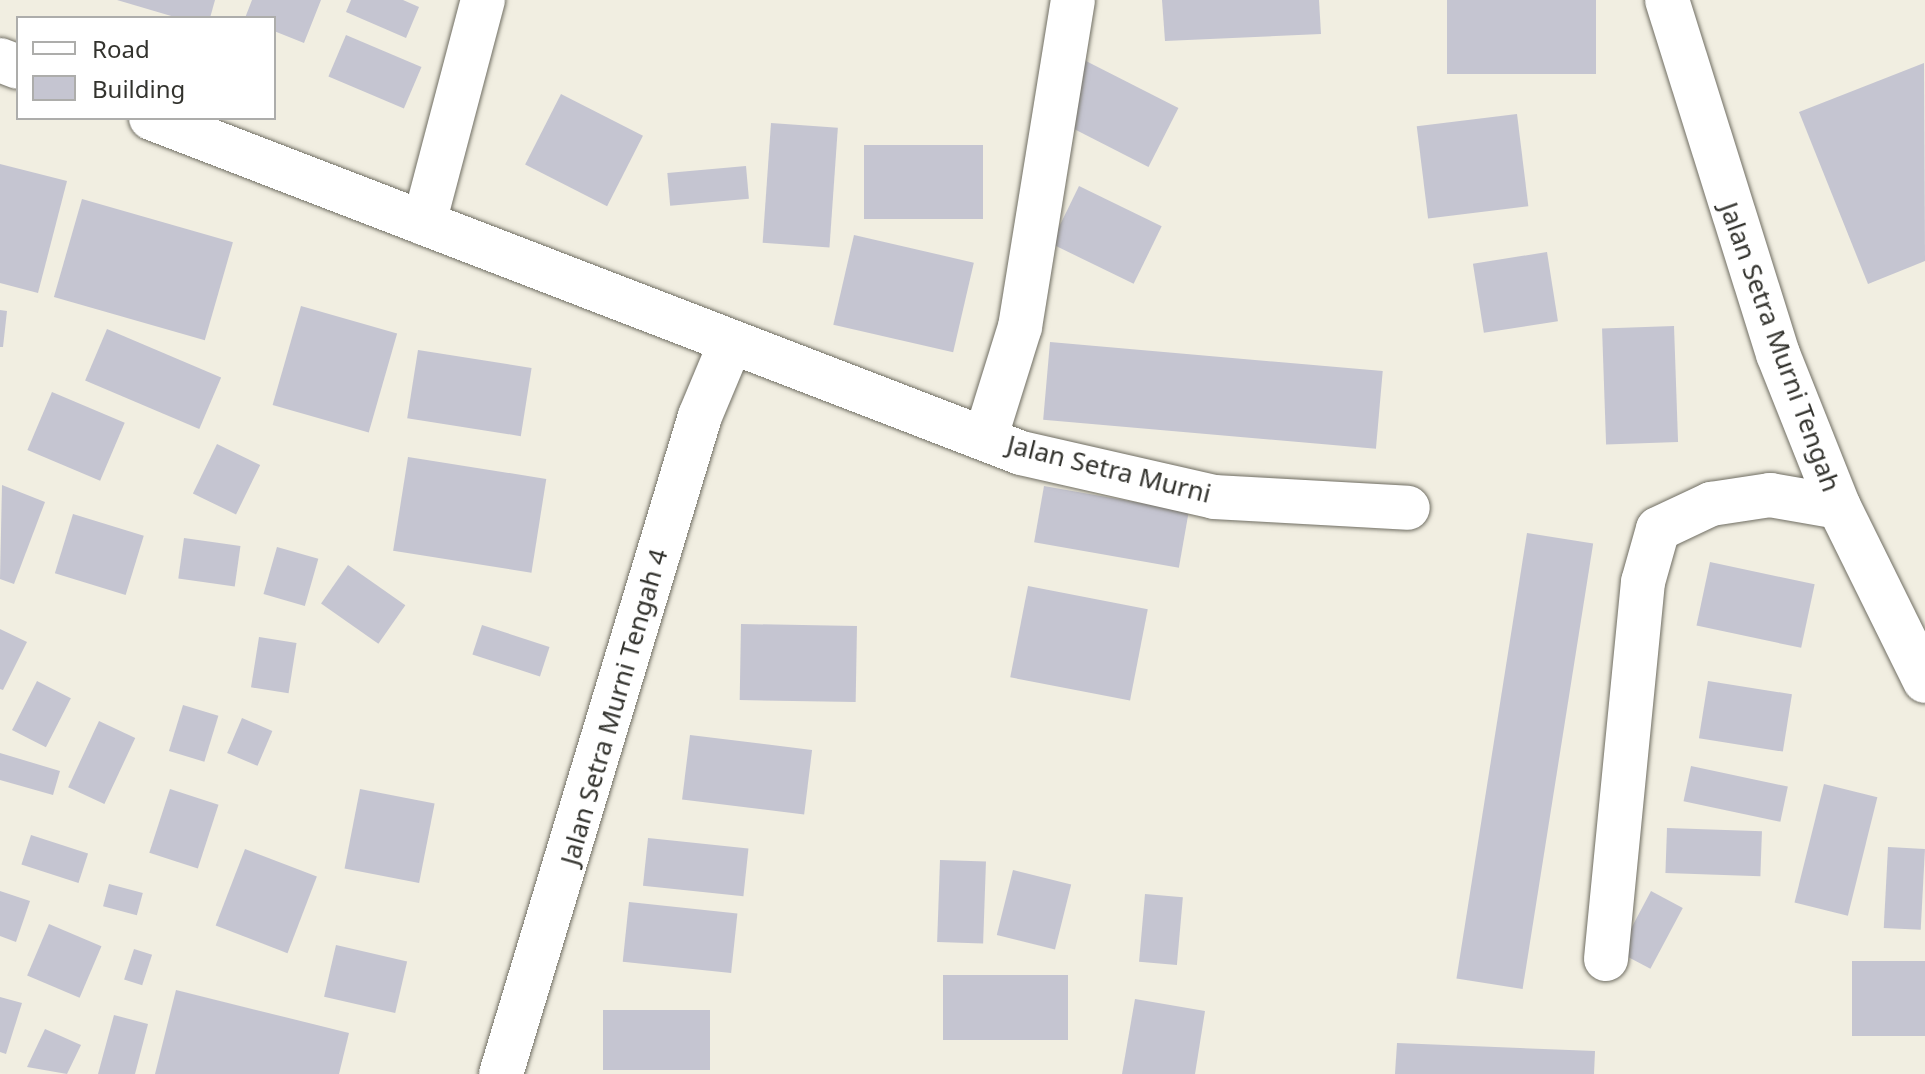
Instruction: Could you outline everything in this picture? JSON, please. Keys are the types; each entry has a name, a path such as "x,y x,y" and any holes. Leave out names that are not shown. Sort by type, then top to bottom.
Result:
{"street":[{"path":"424,223 483,0"},
{"path":"986,436 1020,327 1073,0"},
{"name":"Jalan Setra Murni Tengah","path":"1667,0 1778,354 1839,507 1925,681"},
{"name":"Jalan Setra Murni","path":"156,120 731,342 986,436 1021,453 1214,497 1408,508"},
{"name":"Jalan Setra Murni Tengah 4","path":"501,1074 700,416 731,342"},
{"path":"1606,959 1643,582 1658,529 1711,504 1770,495 1839,507"}],"building":[{"path":"117,0 215,0 211,16 171,16"},
{"path":"252,0 321,0 304,43 276,32 276,16 246,16"},
{"path":"351,0 403,0 419,7 406,38 346,12"},
{"path":"1162,0 1319,0 1321,34 1165,41"},
{"path":"1447,0 1596,0 1596,74 1447,74"},
{"path":"346,35 421,67 404,108 328,76"},
{"path":"1084,60 1178,108 1148,167 1054,119"},
{"path":"1924,63 1925,261 1868,284 1799,112"},
{"path":"561,94 643,136 607,206 525,164"},
{"path":"1517,114 1528,206 1428,219 1417,126"},
{"path":"771,123 838,128 829,247 763,243"},
{"path":"864,145 983,145 983,219 864,219"},
{"path":"0,164 67,181 38,293 0,283"},
{"path":"746,166 749,199 670,206 667,173"},
{"path":"1079,186 1162,226 1134,284 1051,244"},
{"path":"82,199 233,242 205,340 54,297"},
{"path":"854,235 974,263 953,352 833,325"},
{"path":"1547,252 1558,321 1484,333 1473,264"},
{"path":"301,306 397,334 369,433 273,405"},
{"path":"0,310 7,311 3,347 0,347"},
{"path":"1674,326 1678,442 1606,444 1602,329"},
{"path":"107,329 221,377 199,429 85,381"},
{"path":"1050,342 1383,371 1376,449 1043,420"},
{"path":"418,350 532,368 521,436 407,418"},
{"path":"52,392 125,423 100,481 27,450"},
{"path":"217,444 260,465 236,514 193,493"},
{"path":"408,457 546,479 531,573 393,551"},
{"path":"2,485 45,502 14,584 0,579"},
{"path":"1044,486 1189,512 1179,568 1034,542"},
{"path":"73,514 144,536 126,595 55,573"},
{"path":"1527,533 1593,543 1523,989 1456,978"},
{"path":"184,538 240,546 235,587 178,579"},
{"path":"277,547 318,559 305,606 263,594"},
{"path":"1710,562 1815,584 1801,648 1696,626"},
{"path":"348,565 405,605 378,644 321,604"},
{"path":"1028,586 1148,609 1130,701 1010,677"},
{"path":"741,624 857,626 856,702 740,700"},
{"path":"482,625 550,647 540,676 472,654"},
{"path":"0,629 27,642 3,690 0,689"},
{"path":"259,637 297,643 289,693 251,687"},
{"path":"37,681 71,698 46,747 12,730"},
{"path":"1708,681 1792,694 1783,752 1699,738"},
{"path":"183,705 218,716 204,762 169,751"},
{"path":"242,718 272,731 258,766 227,753"},
{"path":"99,721 135,738 104,804 68,787"},
{"path":"690,735 812,750 804,815 682,800"},
{"path":"0,753 60,771 53,795 0,780"},
{"path":"1691,766 1788,787 1780,822 1684,801"},
{"path":"1824,784 1877,797 1848,916 1794,902"},
{"path":"170,789 219,805 198,868 149,853"},
{"path":"360,789 435,804 419,883 345,869"},
{"path":"1667,828 1762,831 1760,876 1665,873"},
{"path":"31,835 88,854 78,883 21,864"},
{"path":"648,838 748,849 743,896 643,886"},
{"path":"1888,847 1925,849 1921,930 1884,928"},
{"path":"245,849 317,877 287,953 216,926"},
{"path":"940,860 986,862 983,944 937,942"},
{"path":"1013,870 1071,885 1055,950 997,935"},
{"path":"109,884 143,893 137,915 103,906"},
{"path":"0,891 30,901 16,942 0,936"},
{"path":"1651,891 1683,908 1650,969 1619,952"},
{"path":"1145,894 1183,897 1177,965 1139,962"},
{"path":"629,902 737,913 731,973 623,962"},
{"path":"49,924 101,946 80,998 27,976"},
{"path":"336,945 407,961 395,1013 324,997"},
{"path":"134,949 152,955 142,985 124,979"},
{"path":"1852,961 1925,961 1925,1036 1852,1036"},
{"path":"943,975 1068,975 1068,1040 943,1040"},
{"path":"176,990 349,1033 339,1074 155,1074"},
{"path":"0,997 22,1003 6,1054 0,1052"},
{"path":"1135,999 1205,1011 1195,1074 1122,1074"},
{"path":"603,1010 710,1010 710,1070 603,1070"},
{"path":"114,1015 148,1024 135,1074 98,1074"},
{"path":"45,1029 81,1045 67,1074 27,1067"},
{"path":"1397,1043 1595,1051 1594,1074 1395,1074"}]}
